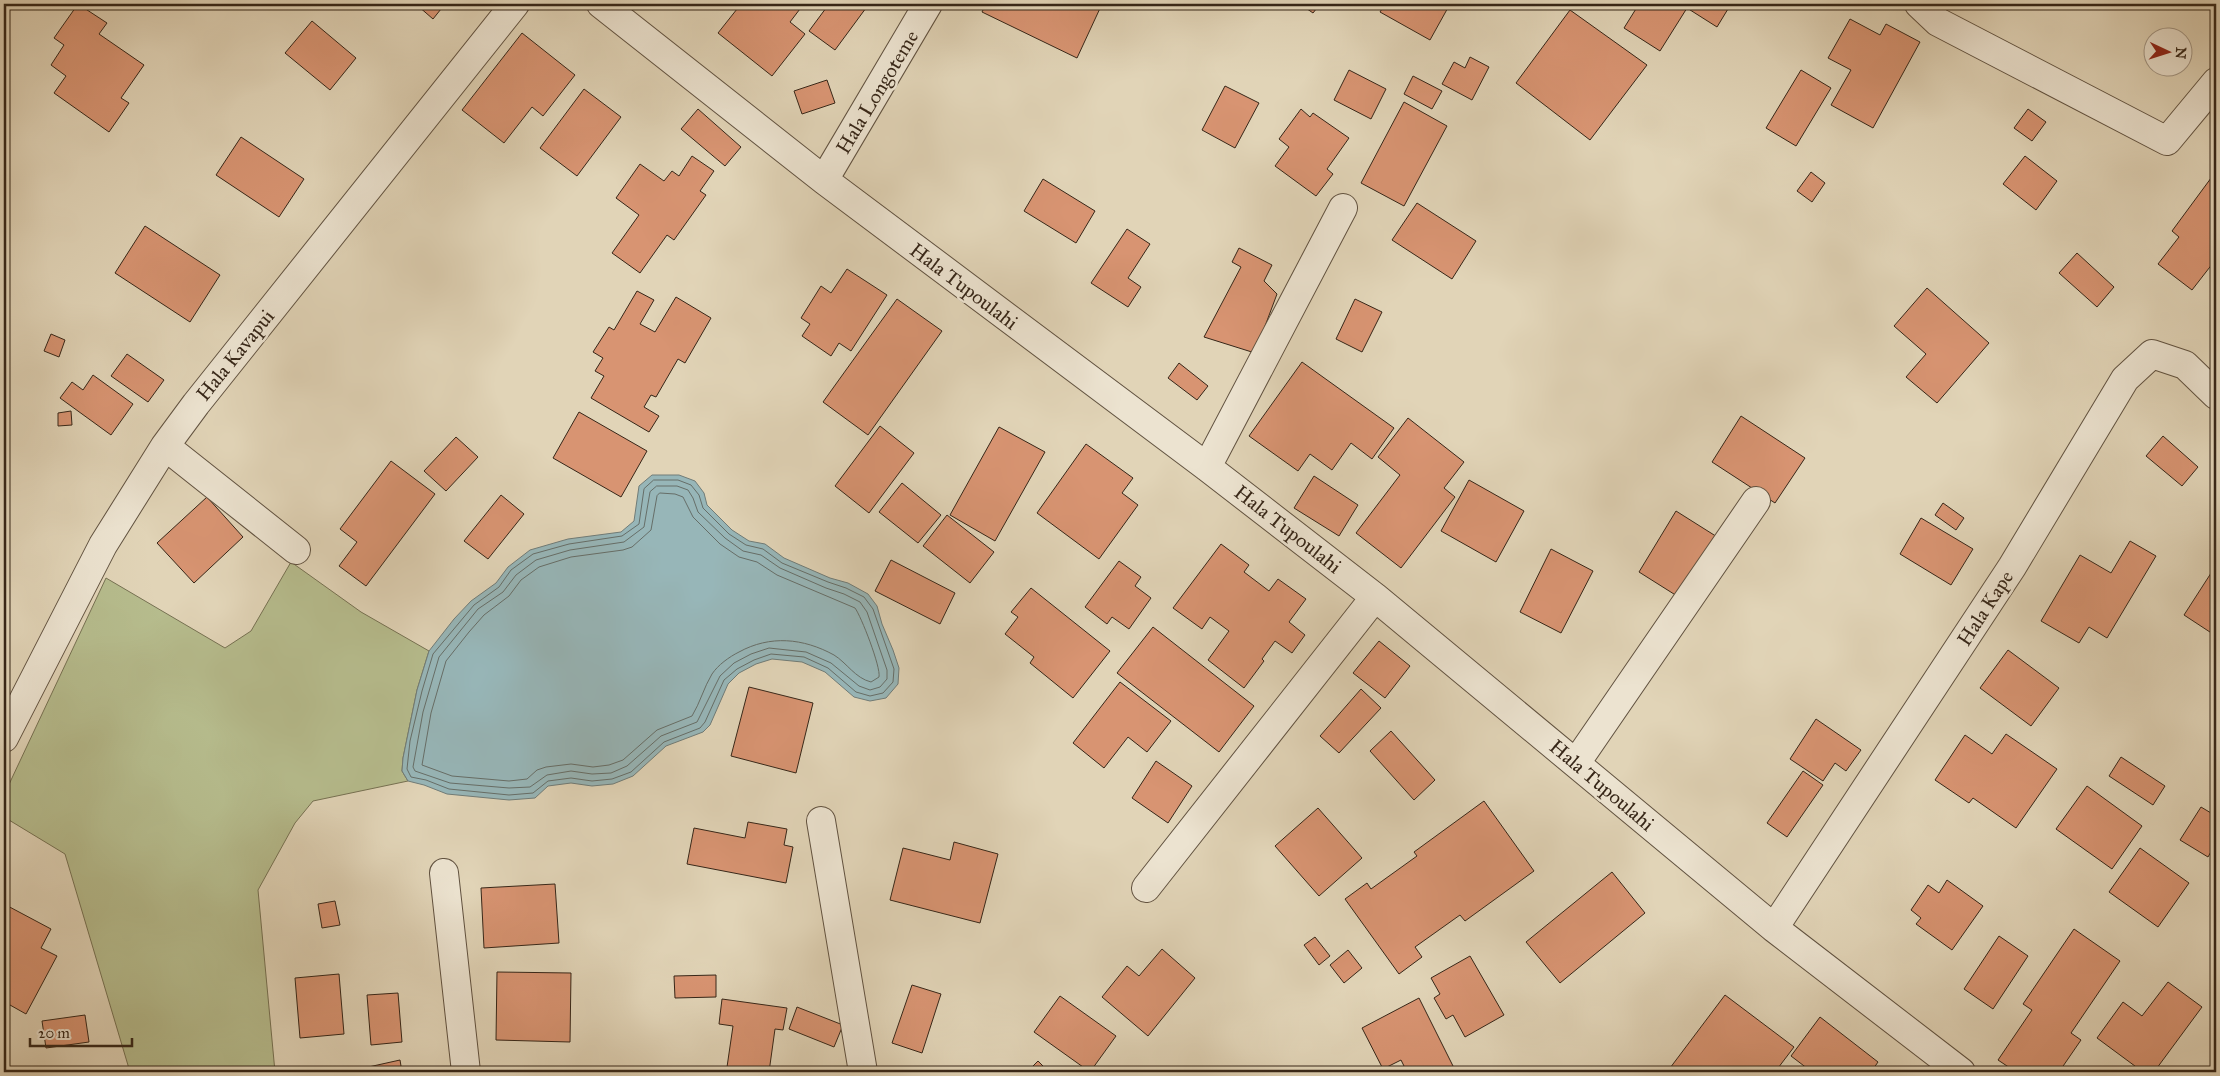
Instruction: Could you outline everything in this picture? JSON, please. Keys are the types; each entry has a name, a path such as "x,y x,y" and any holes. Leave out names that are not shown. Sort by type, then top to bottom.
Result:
{"street":[{"name":"Hala Kavapui","path":"4,738 103,545 165,446 196,404 515,4"},
{"name":"Hala Tupoulahi","path":"601,4 824,180 1207,467 1375,597 1774,928 1961,1072"},
{"name":"Hala Longoteme","path":"824,180 928,4"},
{"path":"1918,4 1938,22 2167,141 2216,82"},
{"path":"1207,467 1343,208"},
{"name":"Hala Kape","path":"1774,928 2012,567 2125,379 2152,354 2185,365 2216,395"},
{"path":"165,446 296,550"},
{"path":"1576,763 1756,502"},
{"path":"1146,888 1375,597"},
{"path":"821,821 862,1072"},
{"path":"444,873 466,1072"}],"green space":[{"path":"291,562 361,612 429,651 417,690 403,758 402,771 408,781 313,801 295,823 258,890 275,1072 130,1072 65,854 4,817 4,795 106,578 225,648 251,631"}],"water":[{"path":"652,475 679,475 695,481 704,493 707,505 732,530 749,541 765,544 784,558 830,578 848,583 868,594 877,606 899,668 898,684 886,698 870,701 854,697 825,672 802,662 772,659 756,664 739,673 728,684 710,725 703,732 666,746 633,776 613,784 592,786 571,783 548,786 535,798 509,800 447,794 408,781 402,771 403,758 417,690 429,651 454,619 471,601 496,583 508,567 530,550 568,539 621,532 634,521 639,486"}],"building":[{"path":"78,4 107,23 99,34 144,65 121,98 129,103 109,132 54,93 66,76 51,65 64,45 54,38"},
{"path":"420,4 445,4 433,19 418,6"},
{"path":"741,4 803,5 790,22 805,34 772,76 718,33"},
{"path":"829,4 860,4 866,8 835,50 809,31"},
{"path":"986,4 1102,4 1077,58 982,12"},
{"path":"1300,4 1320,4 1313,13"},
{"path":"1385,4 1450,4 1430,40 1380,12"},
{"path":"1639,4 1731,4 1717,27 1687,8 1660,51 1624,28"},
{"path":"1570,10 1647,65 1590,140 1516,83"},
{"path":"1850,19 1880,35 1886,24 1920,42 1873,128 1831,105 1851,70 1828,58"},
{"path":"312,21 356,58 330,90 285,53"},
{"path":"522,33 575,75 543,116 532,107 504,143 462,110"},
{"path":"1470,57 1489,67 1472,100 1442,84 1454,62 1465,68"},
{"path":"1349,70 1386,89 1371,119 1334,100"},
{"path":"1801,70 1831,88 1796,146 1766,128"},
{"path":"1413,76 1442,91 1432,109 1404,94"},
{"path":"827,80 835,103 802,114 794,91"},
{"path":"1225,86 1259,103 1235,148 1202,130"},
{"path":"584,89 621,117 577,176 540,148"},
{"path":"1404,102 1447,126 1404,206 1361,183"},
{"path":"698,109 741,147 725,166 681,129"},
{"path":"1301,109 1310,117 1313,113 1349,138 1327,169 1333,174 1316,196 1275,166 1289,147 1279,139"},
{"path":"2028,109 2046,122 2032,141 2014,128"},
{"path":"241,137 304,179 279,217 216,175"},
{"path":"692,156 714,171 700,191 706,195 674,240 667,235 640,273 612,253 639,215 616,198 640,164 664,181 672,171 679,176"},
{"path":"2025,156 2057,181 2036,210 2003,184"},
{"path":"1811,172 1825,183 1812,202 1797,191"},
{"path":"2214,174 2216,176 2216,265 2213,263 2192,290 2158,264 2179,237 2172,231"},
{"path":"1043,179 1095,211 1076,243 1024,211"},
{"path":"1417,203 1476,241 1452,279 1392,240"},
{"path":"145,226 220,275 190,322 115,273"},
{"path":"1127,229 1150,244 1128,278 1141,287 1128,307 1091,283"},
{"path":"1239,248 1272,265 1264,281 1277,294 1255,353 1204,337 1241,267 1232,262"},
{"path":"2077,253 2114,287 2097,307 2059,273"},
{"path":"847,269 887,295 851,351 839,343 831,356 802,336 810,324 801,318 821,286 831,293"},
{"path":"1927,288 1989,343 1937,403 1906,377 1926,354 1894,326"},
{"path":"637,291 654,300 640,324 655,332 676,297 711,318 685,363 678,359 656,397 651,395 644,407 659,416 649,432 591,398 604,376 595,371 603,358 593,352 609,327 614,330"},
{"path":"897,299 942,331 868,435 823,402"},
{"path":"1355,299 1382,312 1362,352 1336,339"},
{"path":"51,334 65,340 59,357 44,351"},
{"path":"127,354 164,380 148,402 111,376"},
{"path":"1302,362 1394,428 1372,459 1351,443 1332,470 1310,454 1298,471 1249,436"},
{"path":"1179,363 1208,386 1197,400 1168,378"},
{"path":"93,375 133,404 111,435 60,398 72,382 83,390"},
{"path":"71,411 72,425 58,426 58,413"},
{"path":"579,412 647,451 621,497 553,458"},
{"path":"1741,416 1805,458 1775,503 1712,462"},
{"path":"1408,418 1464,462 1444,488 1455,497 1401,568 1356,533 1400,475 1378,457"},
{"path":"880,426 914,453 869,513 835,486"},
{"path":"999,427 1045,452 995,541 950,515"},
{"path":"2163,436 2198,467 2182,486 2146,456"},
{"path":"456,437 478,457 446,491 424,471"},
{"path":"1086,444 1133,478 1122,493 1138,505 1099,559 1037,513"},
{"path":"391,461 435,494 366,586 339,566 357,542 340,529"},
{"path":"1314,476 1358,505 1339,536 1294,508"},
{"path":"1469,480 1524,511 1496,562 1441,531"},
{"path":"902,483 941,515 918,543 879,512"},
{"path":"501,495 524,514 488,559 464,541"},
{"path":"207,497 243,537 194,583 157,543"},
{"path":"1943,503 1964,518 1956,530 1935,515"},
{"path":"1676,511 1722,540 1685,601 1639,572"},
{"path":"947,515 994,552 970,583 923,546"},
{"path":"1921,518 1973,549 1951,585 1900,554"},
{"path":"2130,541 2156,556 2107,638 2089,627 2079,643 2041,621 2080,555 2111,573"},
{"path":"1221,544 1249,565 1244,572 1269,591 1278,579 1306,599 1289,622 1305,635 1292,653 1275,641 1262,659 1264,661 1244,688 1208,660 1229,631 1210,617 1202,629 1173,608"},
{"path":"1551,549 1593,571 1561,633 1520,612"},
{"path":"891,560 955,593 940,624 875,591"},
{"path":"1119,561 1141,577 1135,586 1151,598 1129,629 1112,617 1107,624 1085,607"},
{"path":"2213,570 2216,572 2216,636 2184,615"},
{"path":"1031,588 1110,651 1073,698 1030,663 1034,657 1005,634 1018,617 1011,612"},
{"path":"1153,627 1254,706 1219,752 1117,673"},
{"path":"1379,641 1410,666 1385,698 1353,673"},
{"path":"2008,650 2059,688 2031,726 1980,688"},
{"path":"1120,682 1171,721 1147,752 1128,737 1104,768 1073,743"},
{"path":"749,687 813,703 796,773 731,756"},
{"path":"1361,689 1381,708 1339,753 1320,736"},
{"path":"1816,719 1861,750 1846,771 1835,763 1823,781 1790,759"},
{"path":"1391,731 1435,780 1414,800 1370,751"},
{"path":"2006,734 2057,769 2016,828 1973,798 1969,803 1935,780 1965,735 1992,754"},
{"path":"2121,757 2165,786 2153,805 2109,776"},
{"path":"1156,761 1192,786 1168,823 1132,798"},
{"path":"1803,771 1823,785 1787,837 1767,823"},
{"path":"2087,786 2142,826 2112,869 2056,829"},
{"path":"1484,801 1534,871 1465,921 1460,915 1415,947 1422,957 1399,974 1345,899 1367,883 1371,889 1417,856 1414,852"},
{"path":"2201,807 2216,816 2216,843 2208,857 2180,840"},
{"path":"1318,808 1362,858 1319,896 1275,846"},
{"path":"748,822 787,829 784,845 793,847 786,883 687,864 694,828 745,838"},
{"path":"954,842 998,854 980,923 890,900 903,848 950,860"},
{"path":"2140,848 2189,883 2158,927 2109,892"},
{"path":"1612,872 1645,913 1560,983 1526,942"},
{"path":"1947,880 1983,906 1952,950 1916,924 1921,918 1911,910 1928,885 1939,893"},
{"path":"555,884 559,943 484,948 481,888"},
{"path":"335,901 340,925 322,928 318,904"},
{"path":"4,904 51,929 41,948 57,956 26,1014 10,1005 4,1017"},
{"path":"2074,929 2120,961 2071,1033 2081,1040 2059,1072 2016,1072 1998,1060 2032,1010 2023,1004"},
{"path":"1999,936 2028,956 1993,1009 1964,989"},
{"path":"1315,937 1330,956 1319,965 1304,945"},
{"path":"1162,949 1195,978 1148,1036 1102,997 1127,966 1139,976"},
{"path":"1348,950 1362,968 1344,983 1330,965"},
{"path":"1470,956 1504,1015 1465,1037 1453,1015 1446,1019 1434,998 1440,994 1431,978"},
{"path":"497,972 571,973 570,1042 496,1040"},
{"path":"339,974 344,1034 300,1038 295,978"},
{"path":"716,975 716,997 675,998 674,976"},
{"path":"2168,982 2202,1007 2154,1072 2143,1072 2097,1038 2123,1002 2142,1016"},
{"path":"912,985 941,994 922,1053 892,1043"},
{"path":"398,993 402,1042 371,1045 367,995"},
{"path":"1725,995 1794,1047 1775,1072 1667,1072"},
{"path":"1060,996 1116,1036 1090,1072 1034,1032"},
{"path":"1419,998 1456,1072 1407,1072 1401,1060 1383,1069 1362,1028"},
{"path":"722,999 787,1008 783,1030 775,1029 769,1072 727,1067 733,1026 719,1024"},
{"path":"797,1007 843,1025 834,1047 789,1029"},
{"path":"85,1015 89,1042 46,1048 42,1021"},
{"path":"1820,1017 1878,1062 1871,1072 1812,1072 1791,1056"},
{"path":"400,1060 402,1072 346,1072"},
{"path":"1038,1061 1049,1072 1027,1072"}]}
